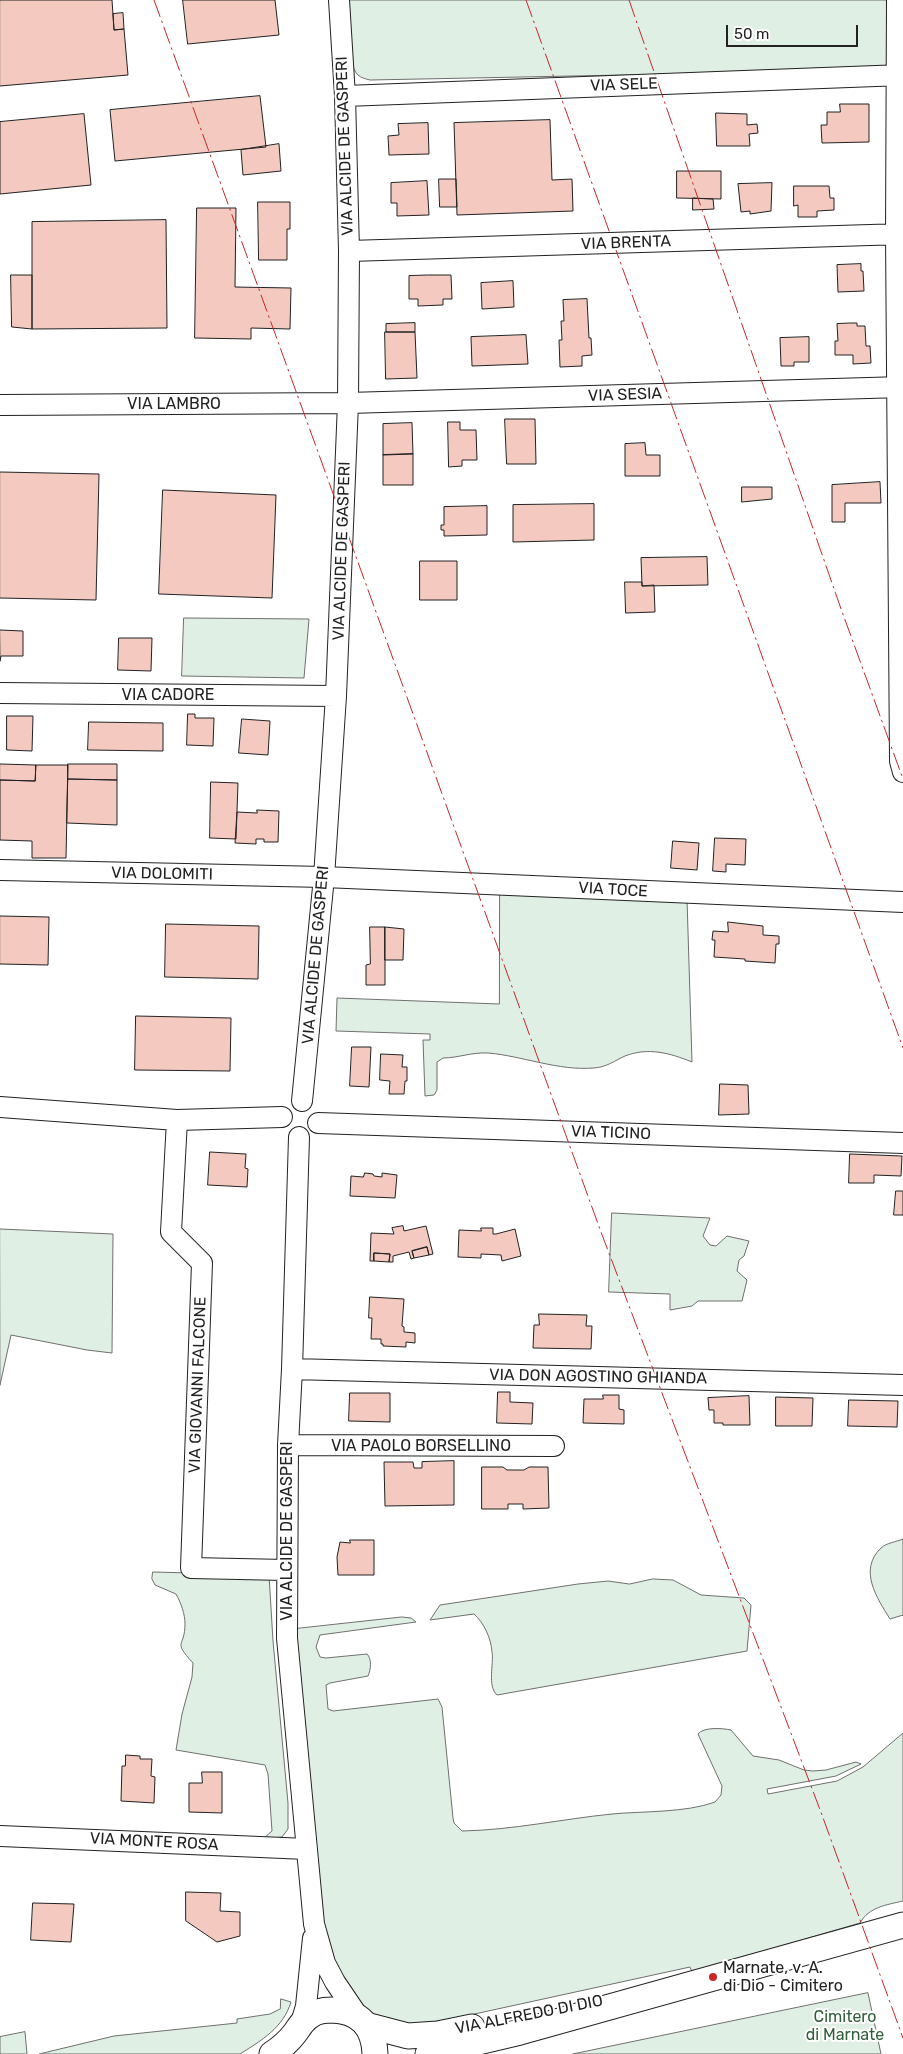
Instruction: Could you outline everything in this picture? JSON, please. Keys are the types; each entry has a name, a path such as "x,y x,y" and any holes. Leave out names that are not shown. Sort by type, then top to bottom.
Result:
{"main road":[{"name":"VIA ALFREDO DI DIO","path":"428,2054 520,2032 903,1925"},
{"name":"VIA ALFREDO DI DIO","path":"302,2023 312,2014 330,2010 342,2011 362,2021 408,2036 438,2034 692,1983"},
{"path":"362,2021 374,2040 375,2054"},
{"path":"272,2054 288,2042 302,2023"}],"street":[{"name":"VIA ALCIDE DE GASPERI","path":"302,1101 324,877 336,696 348,403 349,251 345,96 339,0"},
{"path":"897,0 900,75 900,761 903,772"},
{"name":"VIA SELE","path":"345,96 900,75"},
{"name":"VIA BRENTA","path":"349,251 899,234"},
{"name":"VIA SESIA","path":"348,403 901,387"},
{"name":"VIA LAMBRO","path":"0,405 348,403"},
{"name":"VIA CADORE","path":"0,694 336,696"},
{"name":"VIA DOLOMITI","path":"0,870 324,877"},
{"name":"VIA TOCE","path":"324,877 903,902"},
{"path":"302,1101 313,1106 318,1122 313,1132 299,1138 288,1133 284,1128 282,1117 284,1111 291,1104 302,1101"},
{"path":"0,1107 177,1120 282,1117"},
{"name":"VIA GIOVANNI FALCONE","path":"177,1120 170,1232 202,1263 190,1568 286,1570"},
{"name":"VIA TICINO","path":"318,1122 903,1143"},
{"name":"VIA ALCIDE DE GASPERI","path":"299,1138 288,1445 287,1638 314,1924 325,1963 335,1982 362,2021"},
{"name":"VIA DON AGOSTINO GHIANDA","path":"292,1369 903,1385"},
{"name":"VIA PAOLO BORSELLINO","path":"288,1445 554,1446"},
{"name":"VIA MONTE ROSA","path":"0,1836 307,1849"},
{"name":"VIA ALCIDE DE GASPERI","path":"302,2023 306,2006 314,1924"}],"green space":[{"path":"347,0 896,0 889,61 884,67 775,72 370,80 362,78 354,70 350,51"},
{"path":"184,618 309,619 304,678 182,676"},
{"path":"500,889 687,899 692,1062 659,1052 642,1052 625,1056 603,1066 581,1068 488,1053 476,1053 443,1058 437,1062 437,1090 434,1095 425,1096 423,1040 430,1040 430,1034 336,1031 337,998 499,1004"},
{"path":"612,1213 710,1218 703,1236 710,1245 716,1246 727,1236 749,1241 744,1256 739,1260 737,1271 747,1280 742,1301 698,1301 692,1306 670,1310 670,1294 609,1292"},
{"path":"0,1229 113,1234 112,1353 11,1335 0,1385"},
{"path":"903,1539 903,1615 890,1619 875,1593 870,1575 871,1565 874,1557 883,1546"},
{"path":"153,1572 269,1575 288,1803 288,1829 282,1837 263,1839 272,1831 268,1774 265,1765 176,1750 182,1714 192,1677 193,1663 181,1647 185,1624 180,1601 176,1594 155,1585 152,1579"},
{"path":"653,1579 673,1580 701,1595 744,1598 751,1605 747,1651 497,1695 492,1686 492,1657 489,1636 478,1618 474,1614 430,1620 440,1605 578,1584 608,1581 629,1584"},
{"path":"402,1617 411,1618 416,1622 320,1635 316,1647 320,1657 367,1654 370,1661 368,1676 326,1685 328,1709 333,1711 438,1699 442,1707 453,1818 454,1823 462,1831 612,1814 677,1810 715,1802 721,1795 722,1786 698,1734 708,1729 731,1730 753,1756 779,1760 804,1770 826,1770 856,1762 861,1764 836,1776 767,1789 768,1794 837,1781 863,1767 903,1733 903,1901 873,1910 860,1923 692,1972 690,1967 447,2020 406,2025 373,2014 351,1996 326,1945 295,1629"},
{"name":"Cimitero di Marnate","path":"868,1993 881,2054 573,2054"},
{"path":"281,1999 291,2002 283,2019 271,2033 240,2054 39,2054 114,2036 237,2023 237,2019 270,2014 280,2009"},
{"path":"25,2032 27,2054 0,2054 0,2037"}],"building":[{"path":"0,0 112,0 114,30 124,29 128,75 0,86"},
{"path":"183,0 275,0 279,35 188,44"},
{"path":"123,13 124,29 114,30 113,14"},
{"path":"260,96 266,147 115,161 110,110"},
{"path":"840,104 869,104 869,142 822,143 821,125 827,125 827,112 840,112"},
{"path":"716,113 747,114 747,125 757,124 758,133 749,134 750,146 717,146"},
{"path":"84,114 91,185 0,194 0,122"},
{"path":"550,120 552,180 572,179 573,211 457,215 454,123"},
{"path":"428,123 429,154 389,155 388,136 399,135 398,124"},
{"path":"279,144 281,171 243,175 241,150"},
{"path":"677,171 721,171 721,199 677,198"},
{"path":"439,179 456,179 457,207 440,207"},
{"path":"427,181 429,215 397,216 397,203 391,203 391,183"},
{"path":"772,183 771,211 750,214 750,211 741,212 738,184"},
{"path":"794,186 829,186 830,198 834,198 834,210 817,211 817,217 798,217 798,205 794,206"},
{"path":"693,198 713,199 714,209 693,210"},
{"path":"258,202 290,202 290,229 287,229 287,260 259,260"},
{"path":"197,208 236,208 235,287 291,288 290,329 251,328 251,339 195,338"},
{"path":"166,220 167,328 32,329 32,222"},
{"path":"861,264 864,291 838,292 837,265"},
{"path":"11,275 32,275 32,329 12,327"},
{"path":"451,275 452,299 443,299 443,305 418,306 418,299 409,299 409,276"},
{"path":"513,281 514,307 482,309 481,283"},
{"path":"587,299 592,355 582,356 582,366 560,367 559,340 562,340 561,321 564,321 563,300"},
{"path":"415,323 415,332 386,332 386,324"},
{"path":"857,323 857,326 865,326 866,346 870,346 871,363 853,364 853,355 835,355 835,341 838,341 837,324"},
{"path":"385,332 415,332 417,378 386,379"},
{"path":"526,335 528,364 472,366 471,337"},
{"path":"809,337 809,362 794,362 794,366 781,366 780,338"},
{"path":"505,419 535,419 536,464 507,464"},
{"path":"448,422 460,422 460,430 476,430 477,460 462,460 462,466 449,467"},
{"path":"412,423 413,454 383,455 383,424"},
{"path":"645,443 646,455 660,455 660,476 625,476 625,444"},
{"path":"413,454 413,485 383,485 383,455"},
{"path":"0,472 99,474 96,600 0,598"},
{"path":"880,482 881,503 845,503 845,522 832,522 832,485"},
{"path":"742,487 772,487 772,499 742,502"},
{"path":"163,490 276,495 272,598 159,594"},
{"path":"594,504 594,540 513,542 513,505"},
{"path":"487,506 487,535 444,536 444,530 441,530 441,525 444,525 444,507"},
{"path":"707,557 708,585 642,586 641,558"},
{"path":"420,561 457,561 457,600 420,600"},
{"path":"625,582 642,582 642,586 654,585 655,612 626,613"},
{"path":"0,630 23,631 23,656 1,656 0,661"},
{"path":"119,638 152,638 151,671 118,670"},
{"path":"188,714 195,714 195,718 214,718 213,746 187,745"},
{"path":"7,716 33,716 32,751 7,750"},
{"path":"242,719 270,721 268,755 239,753"},
{"path":"89,722 163,723 163,751 88,750"},
{"path":"0,764 36,765 35,781 0,780"},
{"path":"68,764 117,764 117,780 68,779"},
{"path":"36,765 68,765 66,858 32,858 32,841 0,840 0,780 35,781"},
{"path":"68,779 117,780 117,825 67,823"},
{"path":"211,782 238,783 236,839 210,838"},
{"path":"257,810 279,811 278,842 264,842 264,839 256,839 256,844 235,843 237,812 257,813"},
{"path":"715,838 746,839 745,865 726,864 726,872 713,871"},
{"path":"673,841 699,843 697,870 671,868"},
{"path":"0,916 49,917 48,965 0,964"},
{"path":"728,922 763,926 763,935 779,936 779,944 776,944 775,963 714,957 715,940 712,940 713,931 728,932"},
{"path":"166,924 259,926 258,979 165,977"},
{"path":"370,927 385,927 385,985 366,985 366,965 370,964"},
{"path":"385,927 404,929 403,960 385,960"},
{"path":"136,1016 231,1018 230,1071 135,1070"},
{"path":"352,1047 371,1047 369,1087 350,1086"},
{"path":"381,1054 403,1055 402,1067 407,1067 407,1081 405,1081 404,1094 389,1094 390,1081 380,1080"},
{"path":"720,1084 748,1085 749,1114 719,1115"},
{"path":"210,1152 246,1154 245,1168 248,1169 247,1187 208,1185"},
{"path":"850,1154 902,1156 901,1176 874,1175 874,1183 849,1183"},
{"path":"365,1173 382,1177 382,1173 397,1175 395,1198 350,1196 351,1176 363,1177"},
{"path":"896,1191 903,1191 903,1215 894,1215"},
{"path":"403,1226 404,1231 426,1226 433,1254 429,1255 427,1247 412,1251 414,1258 411,1259 409,1252 393,1256 393,1262 389,1262 390,1254 374,1253 374,1261 370,1261 371,1233 394,1234 392,1228"},
{"path":"481,1228 493,1228 493,1234 515,1229 521,1256 502,1261 501,1255 481,1254 481,1258 458,1257 459,1230 481,1231"},
{"path":"427,1247 429,1255 414,1258 412,1251"},
{"path":"374,1253 390,1254 389,1262 374,1261"},
{"path":"370,1297 404,1299 402,1326 404,1327 404,1332 415,1333 415,1343 406,1342 406,1347 383,1346 381,1339 371,1339"},
{"path":"539,1314 587,1315 586,1326 592,1326 591,1349 533,1348 534,1325 539,1325"},
{"path":"498,1392 510,1392 510,1402 533,1403 532,1424 497,1423"},
{"path":"350,1393 390,1393 390,1422 349,1421"},
{"path":"603,1395 619,1395 619,1409 624,1410 624,1424 583,1423 584,1399 603,1399"},
{"path":"749,1396 750,1425 714,1423 714,1410 709,1410 708,1398"},
{"path":"776,1397 813,1398 812,1426 776,1426"},
{"path":"849,1400 898,1401 897,1427 848,1426"},
{"path":"454,1461 454,1505 385,1506 384,1462 413,1462 414,1468 422,1468 422,1462"},
{"path":"482,1467 524,1470 529,1467 548,1467 549,1508 523,1509 523,1504 508,1504 508,1509 482,1509"},
{"path":"350,1540 374,1540 374,1575 338,1575 337,1557 340,1542 350,1543"},
{"path":"126,1755 140,1756 140,1759 152,1759 151,1776 155,1777 154,1803 121,1801 122,1766 125,1766"},
{"path":"202,1772 222,1772 222,1813 189,1812 189,1783 202,1783"},
{"path":"186,1892 221,1893 220,1911 240,1912 240,1936 217,1942 186,1921"},
{"path":"33,1903 74,1904 71,1942 31,1940"}],"power":[{"path":"154,0 601,1232 822,1815 903,2038"},
{"path":"526,0 903,1048"},
{"path":"629,0 840,606 903,779"}],"place":[{"name":"Marnate, v. A. di Dio - Cimitero","path":"713,1977"}]}
